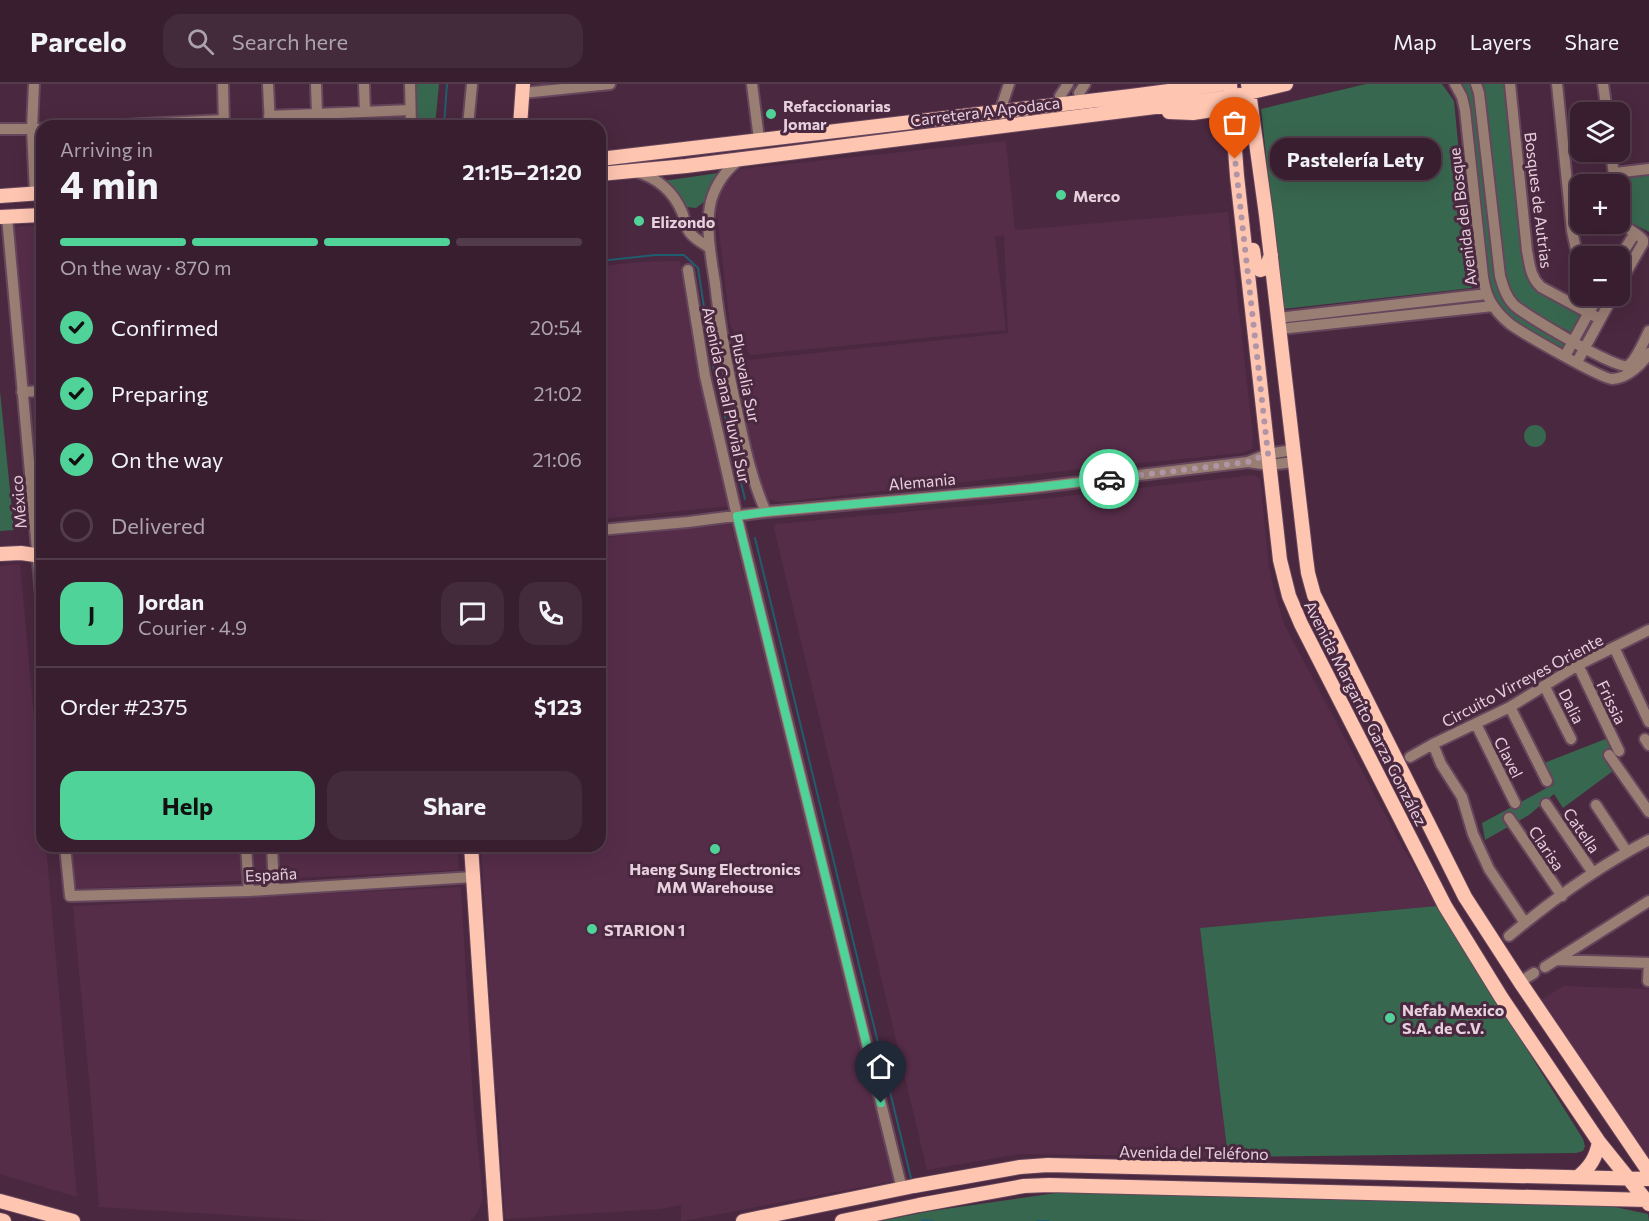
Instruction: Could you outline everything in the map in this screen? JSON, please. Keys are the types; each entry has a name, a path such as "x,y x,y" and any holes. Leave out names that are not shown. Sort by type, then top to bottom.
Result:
{"main road":[{"path":"759,136 1002,105 1060,96 1077,87 1157,84"},
{"name":"Carretera A Apodaca","path":"606,173 1155,108 1202,93 1221,84"},
{"name":"Carretera A Apodaca","path":"606,158 759,136 1131,96 1202,93 1286,84"},
{"path":"520,120 523,89"},
{"name":"Avenida Margarito Garza González","path":"1249,89 1308,573 1314,595 1465,897 1649,1172"},
{"name":"Avenida Margarito Garza González","path":"1230,90 1240,206 1280,560 1289,596 1301,624 1445,906 1501,998 1599,1142 1648,1201"},
{"path":"1202,93 1212,110 1220,112 1233,125"},
{"path":"1237,176 1251,179 1254,183 1258,208 1266,215"},
{"path":"0,196 36,196"},
{"path":"2,213 36,198"},
{"path":"1240,206 1249,218 1255,263 1260,270 1266,268 1271,255"},
{"path":"2,213 36,215"},
{"path":"2,213 26,223 36,222"},
{"path":"0,554 36,555"},
{"path":"471,852 492,1217"},
{"path":"1578,1177 1592,1163 1597,1154 1599,1142"},
{"name":"Avenida del Teléfono","path":"743,1221 908,1187 1020,1167 1048,1165 1649,1179"},
{"path":"842,1221 1024,1186 1049,1185 1648,1201"},
{"path":"908,1187 919,1205"},
{"path":"0,1201 73,1221"}],"street":[{"path":"34,84 36,120"},
{"path":"223,84 224,120"},
{"path":"267,84 270,120"},
{"path":"316,84 317,114"},
{"path":"364,84 365,111"},
{"path":"410,84 411,120"},
{"path":"469,120 472,84"},
{"path":"523,89 610,84"},
{"path":"752,84 759,136"},
{"path":"1002,105 1009,84"},
{"name":"Avenida del Bosque","path":"1455,84 1462,97 1465,110 1483,277 1492,306 1512,325 1565,356 1611,379 1631,372 1648,356"},
{"name":"Avenida del Bosque","path":"1476,84 1479,93 1496,248 1502,284 1507,294 1515,305 1608,361 1619,366 1630,363"},
{"name":"Bosques de Autrias","path":"1510,84 1527,251 1532,274 1541,287 1600,319"},
{"path":"1557,84 1575,246"},
{"path":"1603,84 1606,102"},
{"path":"277,120 317,114 410,110"},
{"path":"0,129 36,129"},
{"name":"Plusvalia Sur","path":"739,159 727,169 715,189 709,214 710,248 721,334 737,410 747,457 758,495 766,512"},
{"path":"1630,175 1649,169"},
{"path":"633,171 645,174 667,188 681,210 688,230 710,248"},
{"name":"México","path":"2,213 36,519"},
{"path":"1630,231 1639,236 1643,243 1630,266"},
{"path":"1630,246 1639,236"},
{"name":"Avenida Canal Pluvial Sur","path":"688,270 705,376 737,516 908,1187"},
{"path":"1279,323 1487,294"},
{"path":"1279,323 1492,306"},
{"path":"1565,356 1592,306"},
{"path":"1577,362 1607,306"},
{"path":"1630,363 1649,331"},
{"path":"1630,363 1648,356"},
{"path":"22,392 36,391"},
{"name":"Alemania","path":"606,529 1031,488 1293,456"},
{"name":"Circuito Virreyes Oriente","path":"1410,757 1510,707 1578,665 1648,632"},
{"path":"1614,647 1649,722"},
{"name":"Frissia","path":"1578,665 1614,753 1649,812"},
{"name":"Dalia","path":"1545,687 1571,738"},
{"path":"1510,707 1548,781"},
{"name":"Clavel","path":"1476,724 1515,802"},
{"path":"1433,744 1441,764 1462,797 1473,834 1485,860 1525,923"},
{"name":"Catella","path":"1546,804 1593,873"},
{"path":"1596,806 1627,852"},
{"name":"Clarisa","path":"1509,818 1562,896"},
{"path":"1509,936 1593,873 1649,840"},
{"name":"España","path":"66,852 70,896 249,891 473,877"},
{"path":"246,852 249,891"},
{"path":"272,852 274,889"},
{"path":"1545,967 1649,901"},
{"path":"1556,960 1649,963 1648,981"},
{"path":"1520,982 1534,973"}],"shaded area":[{"path":"1006,141 1015,230 1228,212 1253,437 1252,449 1242,453 781,502 768,499 757,478 728,332 748,360 1008,333 1004,235 995,237 1006,330 750,355 730,325 716,207 724,185 741,169"},
{"path":"36,225 36,499 9,227"},
{"path":"680,261 693,348 730,506 606,518 606,265"},
{"path":"1254,475 1260,479 1269,567 1284,624 1402,846 1437,906 1200,928 1228,1157 1019,1154 927,1170 774,528 776,524 1024,501"},
{"path":"731,524 894,1181 683,1221 681,1221 681,1205 660,1209 505,1219 497,1094 495,1093 481,852 606,852 606,537"},
{"path":"20,564 36,739 36,852 47,852 77,1197 0,1174 0,566"},
{"path":"72,852 458,852 459,870 75,889"},
{"path":"461,887 473,1098 483,1198 478,1212 470,1221 327,1221 99,1207 73,906"},
{"path":"1564,986 1649,989 1649,1158 1540,1000"}],"green space":[{"path":"414,84 439,84 436,120 414,120"},
{"path":"1366,84 1442,84 1454,101 1472,288 1283,309 1261,109"},
{"path":"1460,84 1470,84 1476,101 1498,291 1503,300 1518,315 1565,343 1561,351 1509,318 1488,292"},
{"path":"1482,84 1504,84 1525,272 1533,287 1582,316 1572,333 1520,305 1515,300 1505,279"},
{"path":"718,173 704,202 696,208 686,207 663,181"},
{"path":"1649,173 1649,232 1630,222 1630,175"},
{"path":"0,391 14,530 0,531"},
{"path":"1535,425 1543,428 1546,436 1543,444 1535,447 1527,444 1524,436 1527,428"},
{"path":"1608,738 1620,758 1609,762 1613,771 1563,808 1554,794 1529,815 1485,840 1482,823 1554,784 1544,763"},
{"path":"1437,906 1583,1139 1585,1146 1583,1151 1576,1153 1228,1157 1200,928"},
{"path":"1056,1193 1249,1193 1610,1206 1648,1214 1649,1221 881,1221 931,1211"}],"waterway":[{"path":"444,120 447,84"},
{"path":"606,260 655,255 684,255 698,268 714,372 745,499"},
{"path":"755,538 911,1178"},
{"path":"922,1220 933,1221"},
{"path":"1037,1221 1049,1221"}],"way so far":[{"path":"1109,479 1248,462 1268,454 1235,159"}],"place":[{"name":"Refaccionarias Jomar","path":"771,114"},
{"name":"Pastelería Lety","path":"1235,159"},
{"name":"Merco","path":"1061,195"},
{"name":"Elizondo","path":"639,221"},
{"name":"Haeng Sung Electronics MM Warehouse","path":"715,849"},
{"name":"STARION 1","path":"592,929"},
{"name":"Nefab Mexico S.A. de C.V.","path":"1390,1018"}],"route":[{"path":"881,1103 737,516 1109,479"}]}
